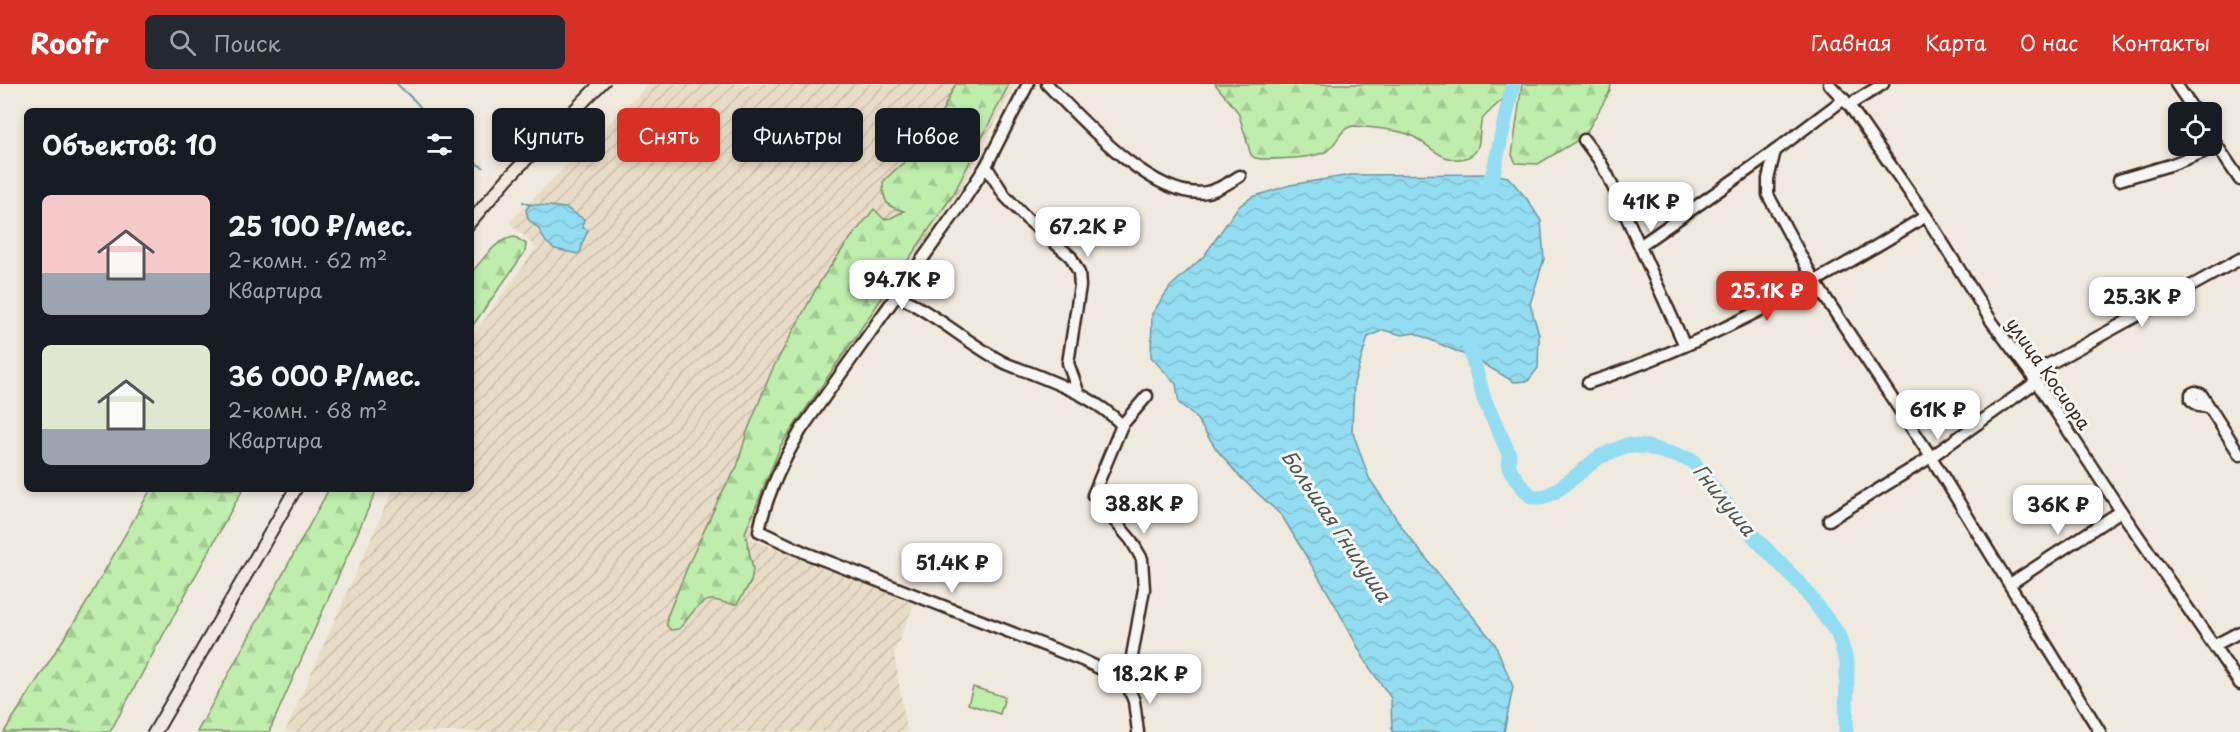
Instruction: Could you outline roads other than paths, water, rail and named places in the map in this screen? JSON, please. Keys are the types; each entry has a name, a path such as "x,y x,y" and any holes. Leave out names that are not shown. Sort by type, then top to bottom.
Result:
{"street":[{"path":"1028,84 986,166 960,206 801,430 766,503 759,531 806,553 1071,656 1118,677 1127,684 1134,701 1138,732"},
{"path":"1047,84 1097,136 1125,160 1160,181 1174,187 1205,193 1240,176"},
{"name":"улица Косиора","path":"1829,84 1846,102 1926,216 1992,322 2034,378 2121,511 2240,684"},
{"path":"1641,245 1846,102 1883,84"},
{"path":"2176,84 2188,102"},
{"path":"1584,140 1599,160 1641,245 1685,346"},
{"path":"1775,151 1768,179 1768,195 1815,282 1931,457 2100,732"},
{"path":"2222,153 2240,180"},
{"path":"2119,180 2193,156"},
{"path":"986,166 1005,196 1026,218 1071,257 1079,273 1078,302 1068,363 1079,394"},
{"path":"1588,383 1637,367 1685,346 1815,282 1926,216"},
{"path":"1829,520 1931,457 2034,378 2240,259"},
{"path":"896,295 920,306 944,325 1002,362 1079,394 1108,410 1122,424"},
{"path":"1127,684 1144,589 1142,560 1131,540 1093,495 1122,424 1148,396"},
{"path":"2207,404 2240,455"},
{"path":"2010,584 2121,511"},
{"path":"2215,645 2240,632"}],"water":[{"path":"1493,174 1508,177 1527,199 1541,221 1544,259 1530,304 1539,334 1538,368 1528,381 1514,382 1472,357 1415,333 1402,335 1383,330 1368,337 1354,383 1352,430 1369,478 1408,536 1495,644 1513,687 1504,732 1392,732 1391,698 1367,664 1333,601 1282,516 1239,476 1217,450 1194,415 1179,403 1176,384 1151,357 1152,314 1170,287 1204,256 1238,207 1252,197 1290,185 1351,175"},
{"path":"530,204 566,208 584,219 582,227 588,230 581,251 578,254 555,249 546,242 538,228 528,219 526,210"}],"waterway":[{"path":"397,84 421,108"},
{"name":"Большая Гнилуша","path":"1482,191 1493,174 1513,84"},
{"path":"474,162 483,167"},
{"path":"523,202 530,205"},
{"name":"Гнилуша","path":"1467,339 1484,399 1509,454 1509,468 1532,497 1551,494 1599,457 1627,445 1647,447 1692,460 1756,539 1801,585 1838,634 1847,663 1846,732"}],"railway":[{"path":"474,208 504,173 591,84"},
{"path":"474,228 513,182 610,84"},
{"path":"147,732 286,492"},
{"path":"163,732 301,492"}]}
